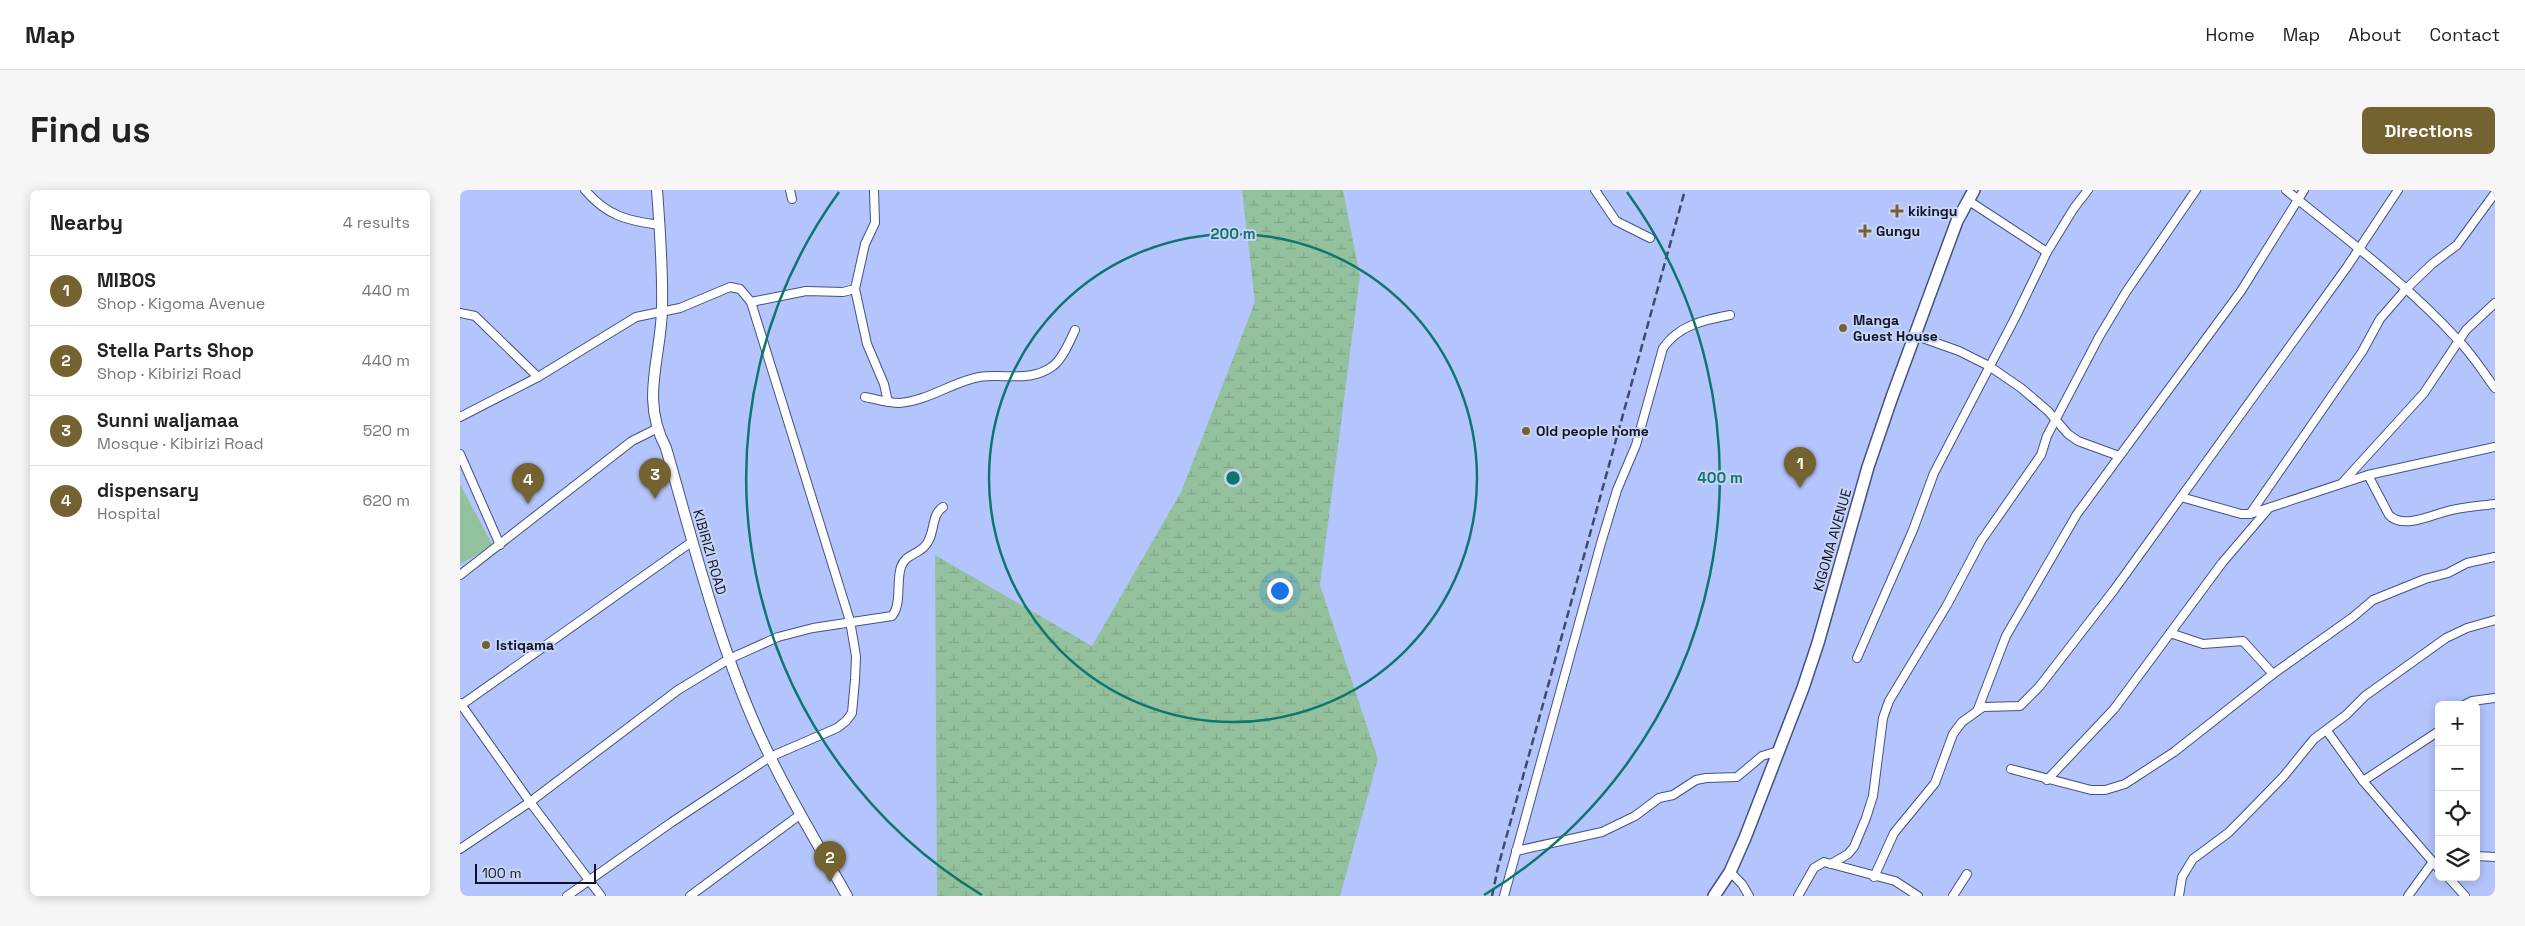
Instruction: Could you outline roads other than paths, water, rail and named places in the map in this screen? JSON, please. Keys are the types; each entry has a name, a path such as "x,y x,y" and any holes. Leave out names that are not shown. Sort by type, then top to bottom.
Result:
{"main road":[{"name":"KIGOMA AVENUE","path":"1714,896 1730,872 1778,752 1818,643 1868,468 1914,335 1954,229 1974,190"}],"street":[{"path":"585,190 614,215 631,221 660,225"},
{"name":"KIBIRIZI ROAD","path":"657,190 660,225 662,312 652,383 656,429 666,448 729,659 770,757 847,896"},
{"path":"790,190 792,199"},
{"path":"874,190 875,223 865,244 855,289 867,344 884,384 888,402"},
{"path":"1595,190 1616,221 1650,238"},
{"path":"1857,658 1913,530 1934,473 2047,252 2063,224 2088,190"},
{"path":"1831,864 1848,854 1854,847 1874,796 1883,718 1889,701 1947,605 1981,542 2041,455 2046,436 2099,337 2126,292 2196,190"},
{"path":"2286,190 2359,248 2406,289 2459,340 2495,388"},
{"path":"1874,877 1894,833 1935,783 1953,734 1962,722 1978,709 2006,636 2077,514 2185,370 2241,291 2304,190"},
{"path":"1978,709 2023,704 2083,631 2182,497 2398,190"},
{"path":"2250,514 2362,352 2380,319 2406,289 2432,264 2458,245 2495,194"},
{"path":"1968,201 2047,252"},
{"path":"460,417 538,377 636,317 680,308 730,287 740,289 751,302 850,621 856,656 852,713 837,728 770,757 567,896"},
{"path":"751,302 806,291 842,292 855,289"},
{"path":"2342,483 2424,393 2459,340 2475,320 2495,303"},
{"path":"460,313 475,316 538,377"},
{"path":"1504,896 1601,543 1617,490 1636,446 1663,348 1670,338 1691,325 1730,315"},
{"path":"865,397 899,403 922,398 981,377 1024,378 1054,365 1075,330"},
{"path":"1914,335 1959,351 1989,366 2021,388 2056,420 2068,434 2078,441 2119,456"},
{"path":"460,575 632,441 656,429"},
{"path":"2182,497 2241,514 2250,514 2316,494 2368,475 2495,447"},
{"path":"460,454 500,545"},
{"path":"2368,475 2389,515 2394,519 2421,520 2444,512 2495,504"},
{"path":"460,849 530,802 678,690 729,659 778,637 850,621 892,616 897,605 901,568 904,560 928,542 932,534 936,513 943,507"},
{"path":"2047,780 2114,709 2226,557 2269,508"},
{"path":"601,896 460,705 693,541"},
{"path":"2011,769 2091,790 2105,790 2125,784 2174,752 2273,674 2354,617 2373,600 2425,579 2448,573 2467,563 2495,556"},
{"path":"2179,896 2182,876 2193,859 2228,833 2283,778 2314,739 2327,731 2365,696 2439,643 2467,628 2495,620"},
{"path":"2170,633 2203,644 2243,641 2273,674"},
{"path":"2480,701 2495,698"},
{"path":"2327,731 2363,781 2435,866"},
{"path":"2363,781 2435,734"},
{"path":"1516,851 1611,829 1635,816 1659,798 1673,795 1690,783 1706,778 1737,776 1762,756 1778,752"},
{"path":"690,896 801,814"},
{"path":"2480,856 2495,857"},
{"path":"1798,896 1814,868 1824,862 1874,877 1895,881 1918,896"},
{"path":"2408,896 2432,863"},
{"path":"1730,872 1742,884 1749,896"},
{"path":"1952,896 1967,874"},
{"path":"2452,881 2465,896"}],"railway":[{"path":"1492,896 1498,867 1685,190"}],"place":[{"name":"kikingu","path":"1897,211"},
{"name":"Gungu","path":"1865,231"},
{"name":"Manga Guest House","path":"1843,328"},
{"name":"Old people home","path":"1526,431"},
{"name":"MIBOS","path":"1800,488"},
{"name":"Sunni waljamaa","path":"655,499"},
{"name":"dispensary","path":"528,504"},
{"name":"Istiqama","path":"486,645"},
{"name":"Stella Parts Shop","path":"830,882"}]}
